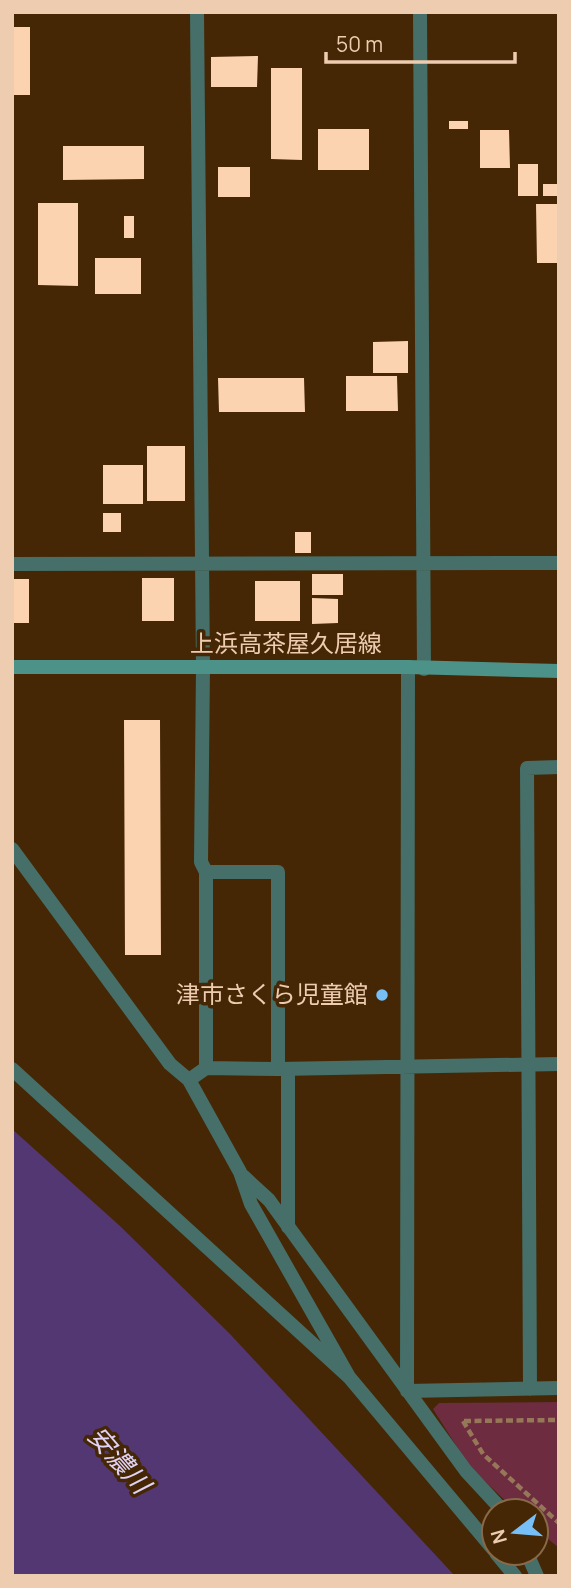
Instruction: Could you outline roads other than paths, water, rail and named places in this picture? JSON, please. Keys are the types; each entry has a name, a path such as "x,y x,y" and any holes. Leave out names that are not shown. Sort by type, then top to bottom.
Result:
{"main road":[{"name":"上浜高茶屋久居線","path":"12,667 408,667 559,671"}],"street":[{"path":"197,12 203,667 201,862 206,872 206,1068"},
{"path":"421,12 424,669"},
{"path":"12,564 559,563"},
{"path":"407,1391 408,667"},
{"path":"530,1389 527,768 559,767"},
{"path":"12,849 170,1064 189,1080 240,1172 251,1204 349,1377"},
{"path":"206,872 278,872 288,1228"},
{"path":"189,1080 206,1068 408,1068 559,1064"},
{"path":"12,1069 349,1377 480,1534"},
{"path":"240,1172 269,1200 466,1471 490,1497"},
{"path":"407,1391 559,1388"}],"water":[{"name":"安濃川","path":"12,1129 120,1226 230,1334 455,1576 12,1576"}],"place":[{"name":"津市さくら児童館","path":"382,995"}]}
